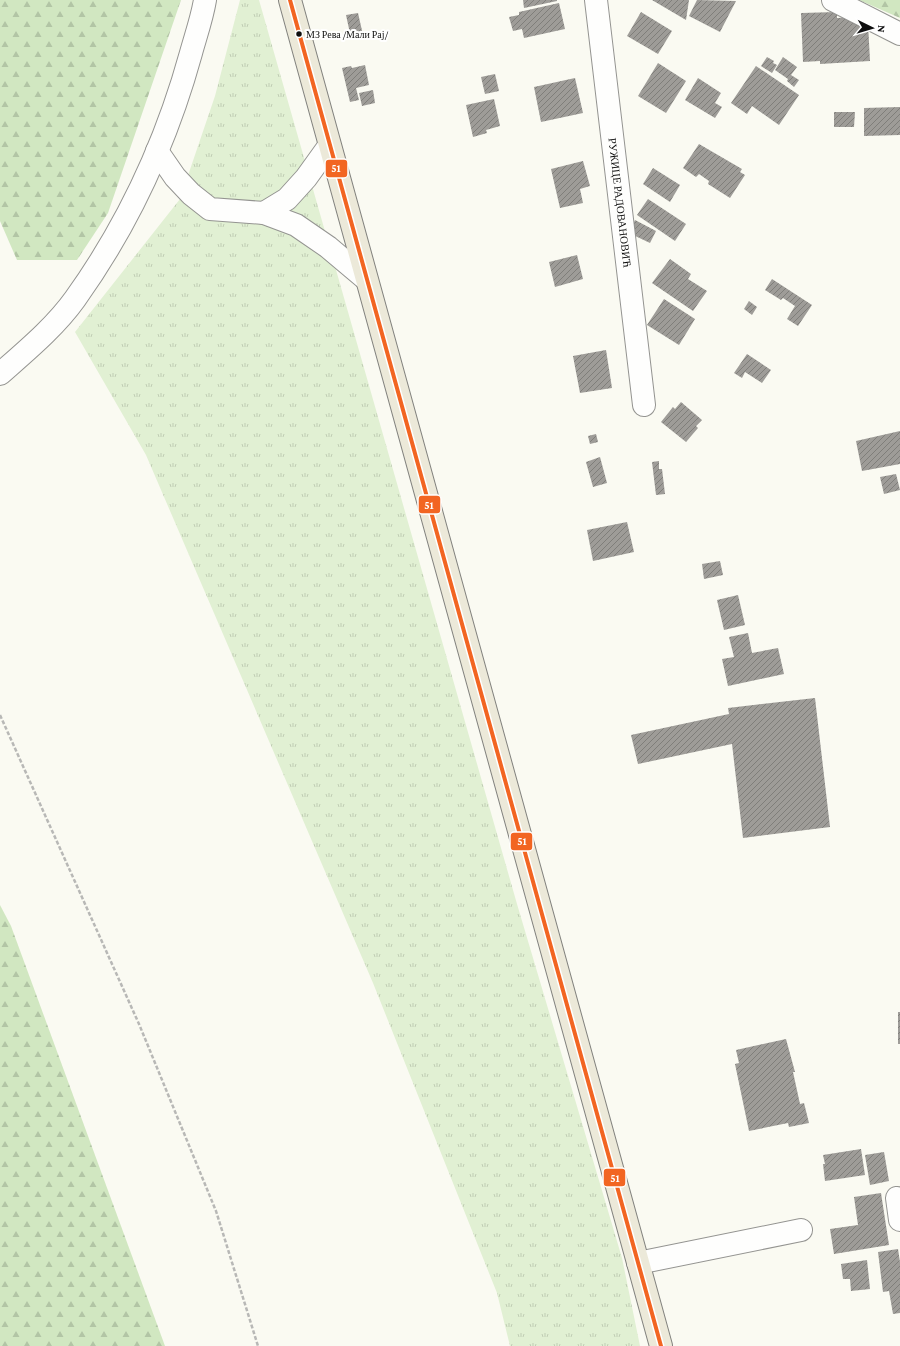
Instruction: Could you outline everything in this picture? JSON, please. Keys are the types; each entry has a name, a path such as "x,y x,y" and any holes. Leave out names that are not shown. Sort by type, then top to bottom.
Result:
{"main road":[{"path":"290,0 661,1346"}],"street":[{"path":"0,374 32,345 74,299 116,235 157,151 179,95 205,0"},
{"name":"РУЖИЦЕ РАДОВАНОВИЋ","path":"596,0 644,405"},
{"path":"833,0 900,34"},
{"path":"264,213 287,199 306,178 329,146"},
{"path":"157,151 175,177 191,194 210,209 264,213 296,225 328,247 366,279"},
{"path":"897,1198 900,1220"},
{"path":"638,1263 801,1230"}],"path":[{"path":"0,715 139,1024 216,1211 258,1346"}],"green space":[{"path":"0,0 181,0 108,213 77,260 17,260 0,221"},
{"path":"240,0 259,0 517,904 622,1258 640,1346 510,1346 497,1293 373,983 146,455 75,332 180,199 215,96"},
{"path":"859,0 900,0 900,18"},
{"path":"0,905 11,926 165,1346 0,1346"}],"building":[{"path":"523,0 557,0 557,1 524,8"},
{"path":"652,0 689,0 686,20"},
{"path":"697,0 736,1 720,32 689,16"},
{"path":"559,3 565,29 524,38 522,29 513,31 509,17 519,15 519,12"},
{"path":"641,12 672,31 658,54 627,36"},
{"path":"837,12 837,18 859,17 868,23 870,61 820,64 820,61 803,62 801,13"},
{"path":"358,13 363,35 351,38 346,15"},
{"path":"767,57 774,61 773,63 777,65 772,73 761,66"},
{"path":"783,57 797,67 791,75 799,80 794,87 787,81 788,79 775,70"},
{"path":"658,63 686,81 666,113 638,96"},
{"path":"365,65 369,85 356,88 359,100 350,102 342,68 351,66 352,68"},
{"path":"756,66 799,95 779,125 752,106 747,114 731,103"},
{"path":"495,74 499,91 485,94 481,77"},
{"path":"575,78 583,113 541,122 534,87"},
{"path":"698,78 721,93 715,103 722,107 715,118 685,100"},
{"path":"373,90 375,103 362,106 359,93"},
{"path":"494,99 500,126 486,130 487,133 473,137 466,105"},
{"path":"900,107 900,135 864,136 864,108"},
{"path":"834,112 855,112 854,127 834,127"},
{"path":"699,144 742,169 740,172 745,175 730,198 708,184 709,181 699,174 696,177 683,168"},
{"path":"583,161 590,186 580,189 583,203 560,208 551,169"},
{"path":"653,168 680,185 670,202 643,184"},
{"path":"648,199 686,224 675,241 637,215"},
{"path":"635,220 656,231 650,243 629,233"},
{"path":"577,255 583,279 555,287 549,262"},
{"path":"670,259 691,274 688,279 707,291 693,311 652,283"},
{"path":"772,279 812,305 798,326 787,319 795,306 783,298 781,300 765,290"},
{"path":"664,299 695,319 679,345 647,325"},
{"path":"749,301 757,307 752,315 744,309"},
{"path":"606,350 612,388 580,393 573,356"},
{"path":"747,354 771,370 762,383 745,372 742,378 734,373"},
{"path":"681,402 702,420 696,426 698,428 686,442 661,422 673,407 675,409"},
{"path":"900,431 900,464 862,471 856,441"},
{"path":"596,434 598,442 590,444 588,436"},
{"path":"600,457 607,483 593,487 586,462"},
{"path":"659,461 659,469 662,469 665,494 656,495 652,462"},
{"path":"896,474 900,490 884,494 880,477"},
{"path":"627,522 634,552 593,561 587,530"},
{"path":"720,561 723,575 704,579 702,564"},
{"path":"738,595 745,625 724,630 717,600"},
{"path":"748,633 752,653 778,648 784,674 728,686 722,659 734,657 729,637"},
{"path":"815,698 830,827 743,838 732,744 638,764 631,735 729,714 728,708"},
{"path":"898,1012 900,1012 900,1044 898,1044"},
{"path":"786,1039 795,1072 793,1072 800,1104 804,1103 809,1123 789,1127 788,1123 749,1131 735,1064 739,1063 736,1050"},
{"path":"861,1149 865,1175 825,1181 823,1164 825,1164 823,1155"},
{"path":"884,1152 889,1181 870,1185 865,1155"},
{"path":"881,1193 889,1245 834,1254 830,1229 858,1225 854,1197"},
{"path":"898,1249 900,1262 900,1313 893,1314 889,1291 883,1292 878,1252"},
{"path":"867,1260 870,1289 851,1291 850,1279 843,1279 841,1264"}],"transit line":[{"name":"51","path":"290,0 661,1346"}],"place":[{"name":"МЗ Рева /Мали Рај/","path":"299,34"}]}
